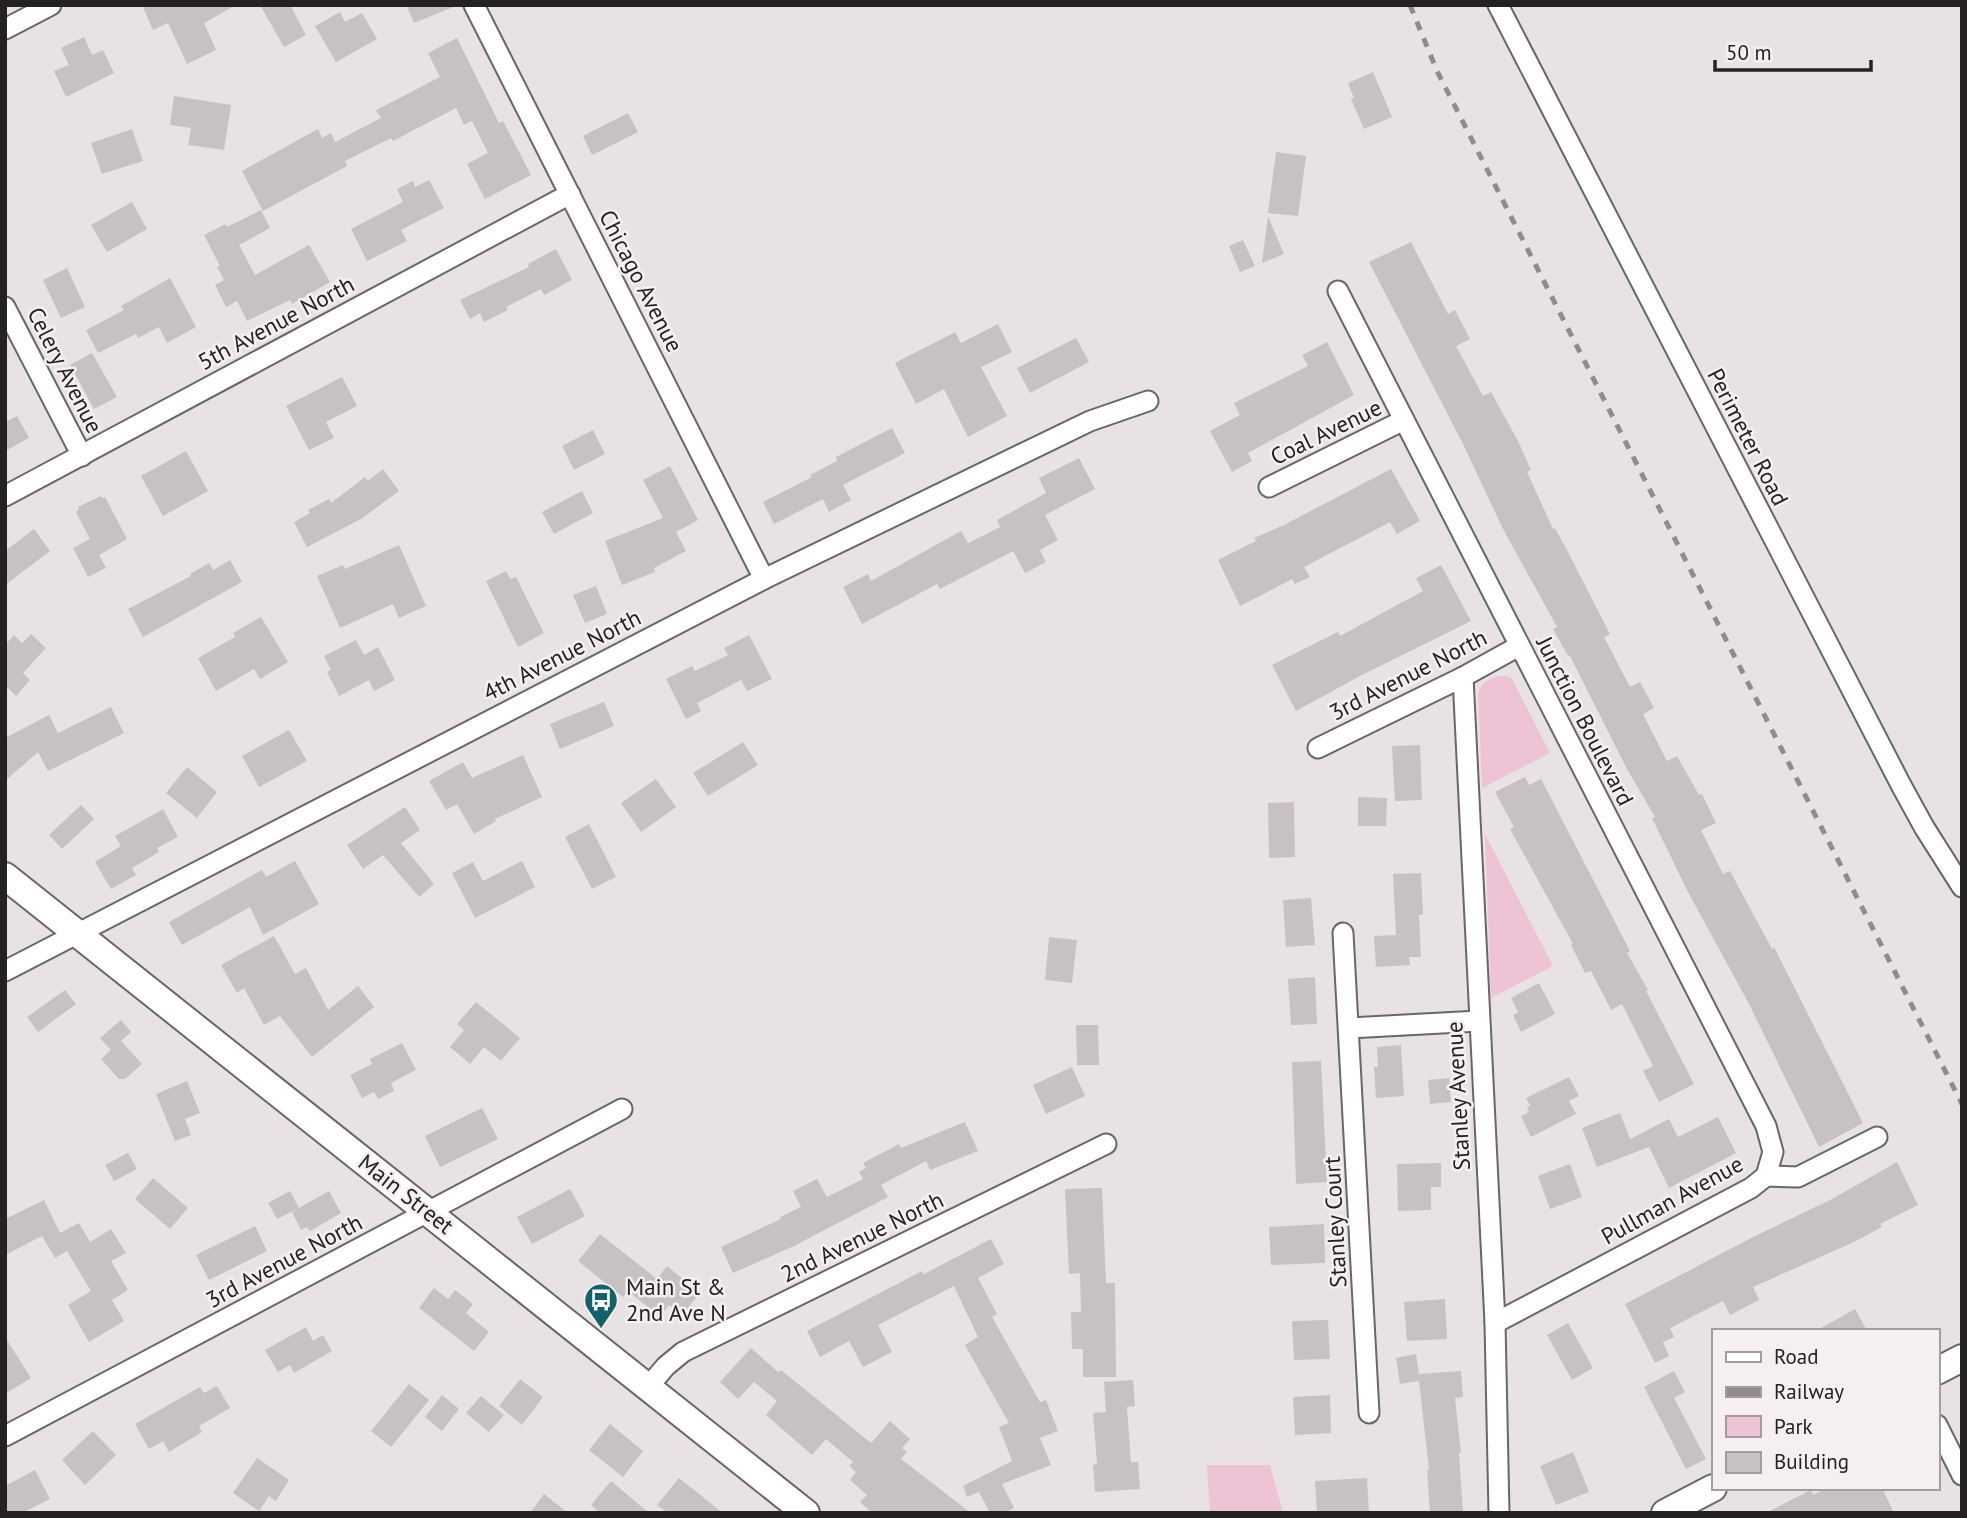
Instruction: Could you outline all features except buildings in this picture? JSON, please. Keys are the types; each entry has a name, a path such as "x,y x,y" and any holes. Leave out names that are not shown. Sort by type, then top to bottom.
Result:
{"street":[{"path":"5,29 51,5"},
{"name":"Chicago Avenue","path":"474,5 764,579"},
{"name":"Perimeter Road","path":"1498,5 1901,785 1962,887"},
{"name":"5th Avenue North","path":"5,496 570,194"},
{"name":"Junction Boulevard","path":"1338,291 1766,1126 1773,1152 1766,1176"},
{"name":"Celery Avenue","path":"5,307 82,456"},
{"name":"4th Avenue North","path":"5,971 764,579 1090,421 1149,401"},
{"name":"Coal Avenue","path":"1269,487 1404,420"},
{"name":"3rd Avenue North","path":"1318,748 1463,677 1518,646"},
{"name":"Stanley Avenue","path":"1463,677 1494,1323 1499,1513"},
{"name":"Main Street","path":"5,876 806,1513"},
{"name":"Stanley Court","path":"1343,933 1369,1413"},
{"path":"1349,1028 1479,1021"},
{"name":"3rd Avenue North","path":"5,1436 622,1109"},
{"name":"Pullman Avenue","path":"1494,1323 1751,1188 1766,1176 1798,1177 1877,1136"},
{"name":"2nd Avenue North","path":"648,1387 683,1352 1106,1144"},
{"path":"1939,1370 1962,1358"},
{"path":"1939,1429 1962,1475"},
{"path":"1665,1513 1712,1489"}],"green space":[{"path":"1497,676 1512,679 1550,753 1482,788 1478,692 1483,683"},
{"path":"1485,834 1553,966 1491,998"},
{"path":"1207,1465 1270,1465 1283,1513 1210,1513"}],"railway":[{"path":"1410,5 1437,71 1962,1104"}],"place":[{"name":"Main St & 2nd Ave N","path":"601,1330"}]}
